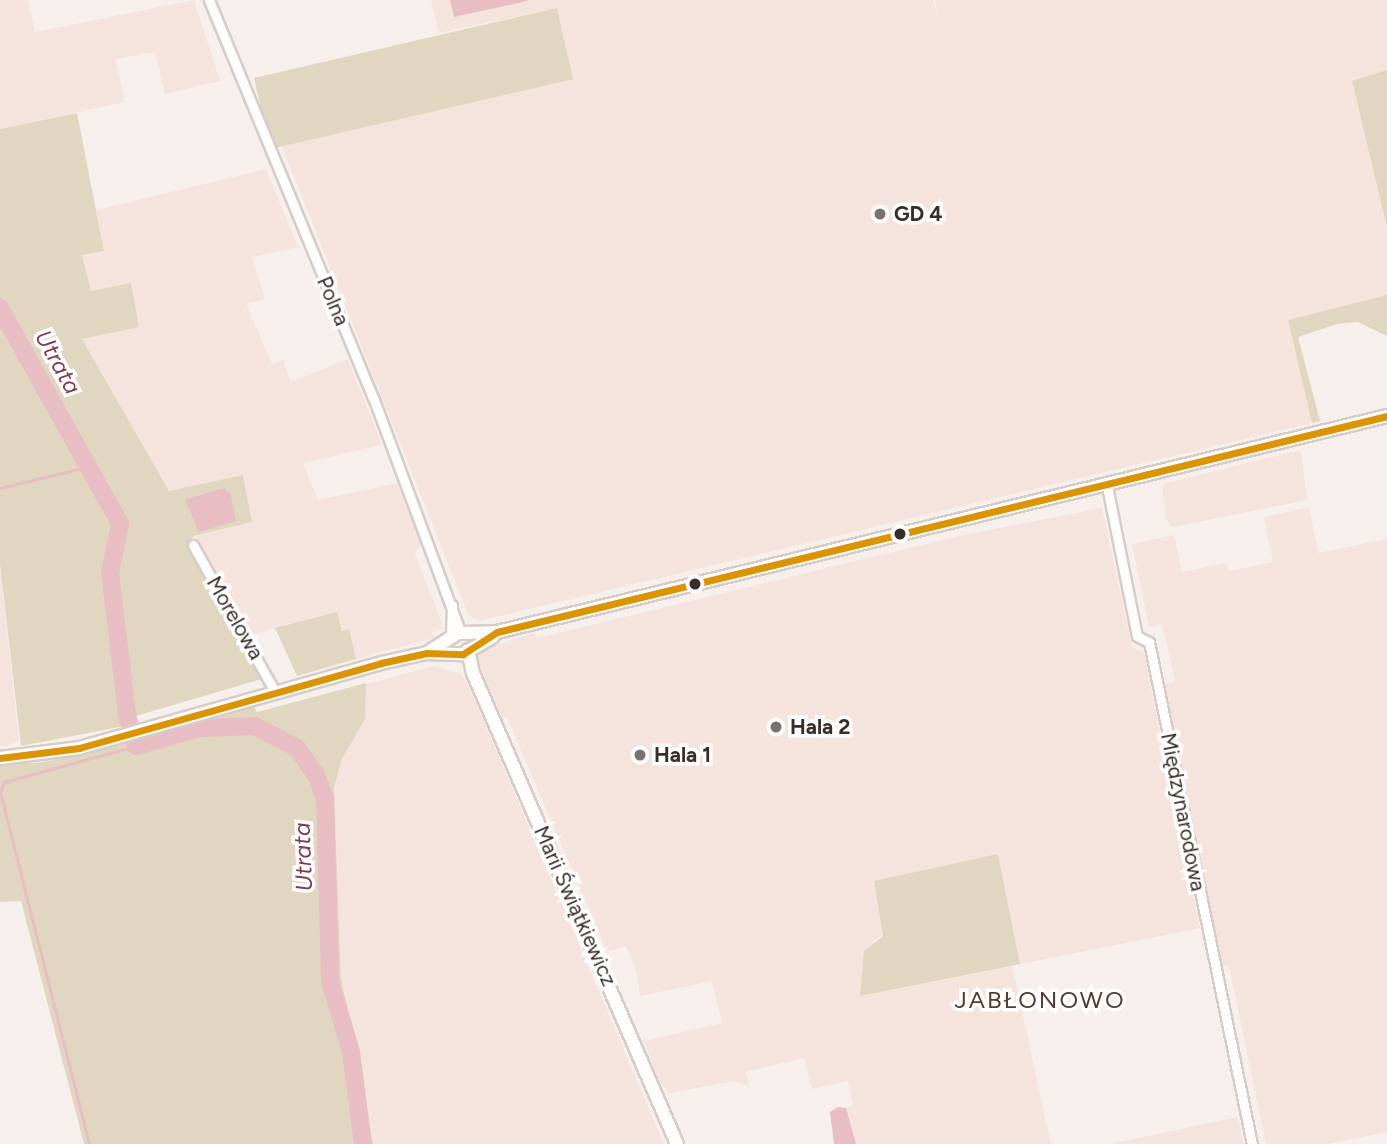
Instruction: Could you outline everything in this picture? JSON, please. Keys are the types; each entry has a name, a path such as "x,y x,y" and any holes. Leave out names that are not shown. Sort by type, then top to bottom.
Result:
{"street":[{"name":"Polna","path":"209,0 373,397 452,605 459,644"},
{"path":"0,758 58,753 497,632 1387,416"},
{"name":"Międzynarodowa","path":"1107,486 1137,636 1149,642 1252,1144"},
{"name":"Morelowa","path":"193,545 275,692"},
{"name":"Marii Świątkiewicz","path":"459,644 677,1144"}],"shaded area":[{"path":"0,0 28,0 35,32 194,0 220,81 165,94 155,52 116,59 125,102 0,129"},
{"path":"431,0 933,0 938,18 935,0 1387,0 1387,305 1296,329 1320,421 479,621 469,616 281,144 574,79 557,8 439,33"},
{"path":"450,0 527,0 527,1 454,17"},
{"path":"557,8 573,79 270,149 254,78"},
{"path":"1387,70 1387,227 1352,81"},
{"path":"77,113 104,251 82,255 91,291 131,283 139,327 82,339 169,491 243,475 252,522 194,536 187,543 262,679 136,716 140,723 21,746 0,564 0,129"},
{"path":"266,169 298,247 252,257 265,299 246,304 272,364 283,360 291,382 348,359 382,445 303,463 318,500 397,483 421,543 415,554 444,628 432,632 434,638 356,659 348,630 291,623 251,635 194,536 252,522 243,475 169,492 82,339 138,326 131,284 91,292 82,254 104,251 96,210"},
{"path":"1387,295 1387,336 1358,322 1337,324 1298,337 1320,421 1312,423 1288,320"},
{"path":"1301,450 1307,500 1173,527 1166,519 1162,484"},
{"path":"223,488 230,492 236,521 199,532 185,500"},
{"path":"1309,507 1318,553 1387,539 1387,1132 1327,1144 1266,1144 1229,966 1219,968 1160,685 1175,682 1172,666 1162,624 1149,627 1132,544 1174,535 1182,572 1226,563 1229,571 1273,562 1264,517"},
{"path":"1102,508 1132,647 1144,653 1200,928 1020,964 998,854 872,942 860,996 1012,966 1051,1144 856,1144 846,1108 853,1106 848,1081 812,1089 804,1058 745,1072 750,1087 734,1081 669,1093 659,1081 644,1041 722,1023 712,981 640,996 637,972 626,946 607,952 507,717 502,718 476,657 478,651 534,633 537,638 959,536"},
{"path":"0,564 19,741 8,746 0,746"},
{"path":"337,612 342,631 349,629 356,659 297,676 275,628"},
{"path":"434,666 462,675 473,696 664,1144 373,1144 341,977 334,787 257,713"},
{"path":"366,683 365,719 342,759 334,787 341,977 373,1144 84,1144 21,901 0,902 0,762 36,763 70,757 253,706 257,712"},
{"path":"998,854 1020,964 860,996 864,951 883,936 874,881"},
{"path":"838,1107 846,1108 856,1144 834,1144 830,1112"},
{"path":"1237,1117 1243,1144 1110,1144"}],"waterway":[{"name":"Utrata","path":"0,308 120,524 110,573 128,721"},
{"path":"0,488 91,466"},
{"name":"Utrata","path":"134,740 136,746 200,728 255,726 297,748 316,775 325,799 330,981 351,1052 363,1144"},
{"path":"89,1144 0,792 4,782 136,746"}],"transit line":[{"path":"0,758 79,748 381,663 427,653 463,654 497,632 1387,416"}],"place":[{"name":"GD 4","path":"880,214"},
{"name":"Hala 2","path":"776,727"},
{"name":"Hala 1","path":"640,755"}],"district":[{"name":"JABŁONOWO","path":"1040,1000"}]}
